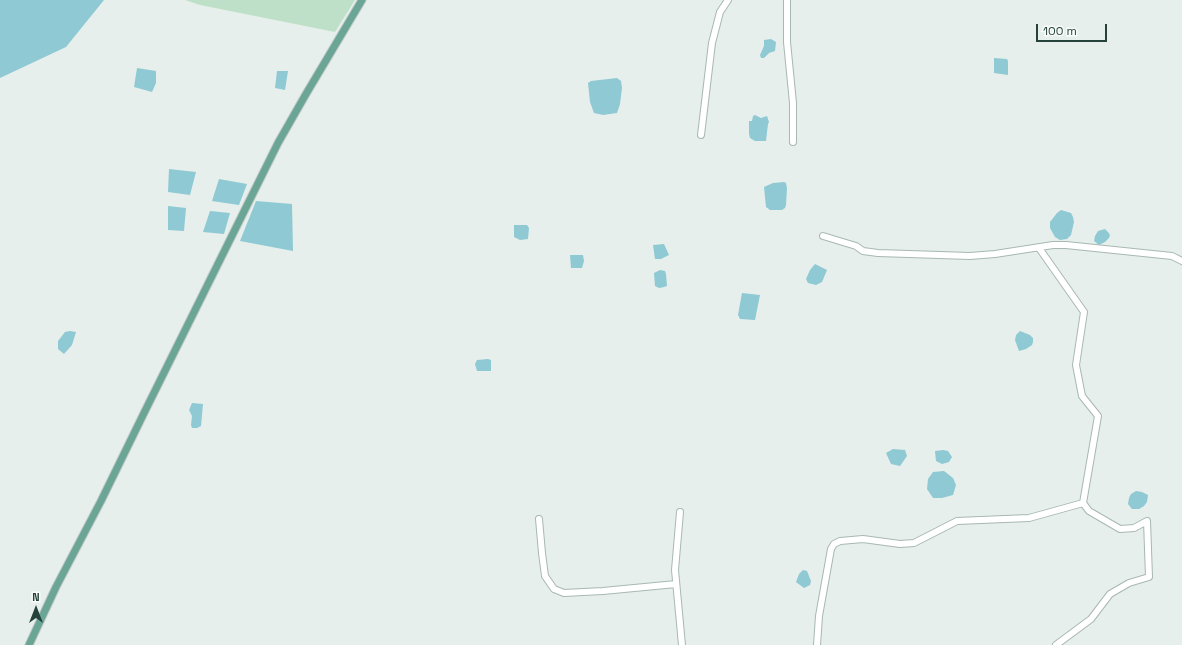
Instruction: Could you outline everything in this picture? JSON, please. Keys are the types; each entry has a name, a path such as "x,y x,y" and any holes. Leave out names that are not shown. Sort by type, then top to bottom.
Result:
{"main road":[{"path":"29,645 56,587 101,501 278,143 362,0"}],"street":[{"path":"701,135 712,43 720,12 728,0"},
{"path":"787,0 787,42 793,103 793,142"},
{"path":"823,236 856,246 863,251 878,254 970,256 1066,245 1172,256 1182,261"},
{"path":"1039,248 1084,312 1076,365 1082,396 1098,416 1083,503 1089,512 1120,529 1134,528 1147,521 1149,577 1129,583 1110,594 1091,619 1056,645"},
{"path":"817,645 819,616 831,549 834,544 840,541 863,540 900,544 914,543 957,521 1029,518 1083,503"},
{"path":"680,512 675,570 682,645"},
{"path":"539,519 542,554 546,576 554,589 564,593 595,592 676,584"}],"green space":[{"path":"185,0 355,0 335,32 200,5"}],"water":[{"path":"0,0 104,0 66,47 0,78"},
{"path":"771,39 776,42 775,51 769,53 764,58 761,58 760,55 764,46 764,40"},
{"path":"994,58 1007,59 1008,75 994,73"},
{"path":"137,68 156,71 156,83 152,92 134,87"},
{"path":"277,71 288,71 285,90 275,88"},
{"path":"617,78 621,81 622,88 617,113 603,115 594,113 590,102 588,83 591,81"},
{"path":"755,115 761,118 767,116 769,122 766,141 755,141 750,138 749,121 752,121 753,116"},
{"path":"169,169 196,172 190,195 168,192"},
{"path":"219,179 247,184 239,205 212,201"},
{"path":"773,183 786,183 787,188 785,208 782,210 770,210 766,207 764,187"},
{"path":"256,201 292,204 293,251 240,241"},
{"path":"168,206 186,208 184,231 168,230"},
{"path":"1061,210 1071,213 1074,222 1071,235 1067,239 1060,240 1055,237 1050,228 1050,222"},
{"path":"210,211 230,213 224,234 203,232"},
{"path":"514,225 527,225 529,228 528,239 520,240 514,237"},
{"path":"1105,229 1110,235 1109,238 1099,245 1094,241 1095,236 1098,231"},
{"path":"664,244 669,255 661,259 655,259 653,245"},
{"path":"570,255 583,255 584,261 582,268 571,268"},
{"path":"815,264 827,270 822,282 816,285 808,283 806,279 810,270"},
{"path":"660,270 665,271 667,286 659,288 655,286 654,273"},
{"path":"742,293 760,295 755,320 740,319 738,315"},
{"path":"1020,331 1030,335 1033,338 1033,342 1032,345 1026,349 1019,351 1015,340 1016,335"},
{"path":"65,332 76,332 72,345 64,354 58,349 58,341"},
{"path":"477,360 491,360 491,371 477,371 475,364"},
{"path":"192,403 203,404 201,426 197,428 192,428 191,425 192,416 189,410"},
{"path":"893,449 905,450 907,456 900,466 891,464 886,453"},
{"path":"935,451 948,451 952,457 949,462 942,464 936,461"},
{"path":"944,471 953,478 956,485 953,495 942,498 933,498 927,489 928,479 933,472"},
{"path":"1136,491 1148,495 1147,502 1139,509 1132,509 1128,504 1129,498 1131,494"},
{"path":"803,570 807,571 811,581 810,585 804,588 796,582 799,574"}]}
